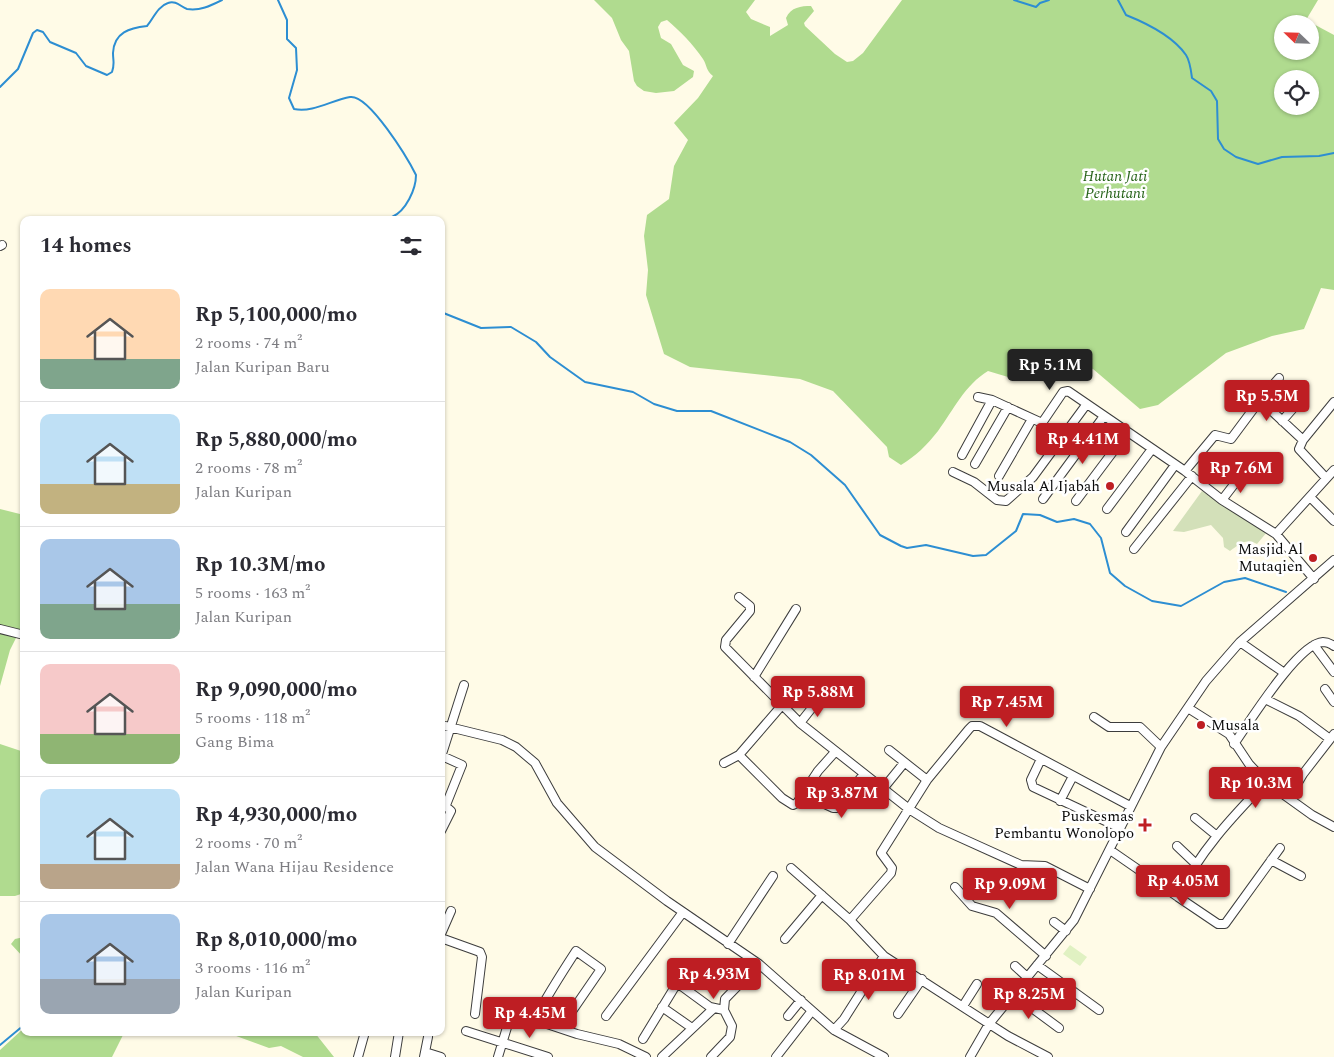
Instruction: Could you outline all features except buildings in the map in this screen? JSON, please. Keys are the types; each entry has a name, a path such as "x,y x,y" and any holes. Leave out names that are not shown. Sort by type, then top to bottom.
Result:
{"street":[{"path":"1134,550 1215,434 1231,439 1279,378"},
{"path":"1237,385 1260,400 1302,440"},
{"path":"978,396 992,400 1040,422 1045,421 1066,390 1188,474 1222,500 1276,534 1314,579"},
{"path":"1282,421 1303,397"},
{"path":"962,455 992,400"},
{"path":"1326,478 1299,449 1302,440 1334,402"},
{"path":"953,472 974,482 997,500 1006,501 1033,477 1086,404"},
{"path":"975,464 1008,407"},
{"path":"1043,499 1104,416"},
{"path":"999,476 1032,419"},
{"path":"1076,501 1127,433"},
{"path":"1107,509 1152,449"},
{"path":"1126,532 1175,465"},
{"path":"1276,534 1334,470"},
{"path":"1222,500 1242,474"},
{"path":"1310,497 1334,521"},
{"path":"970,1057 989,1024 1066,931 1090,890 1130,806 1161,747 1206,681 1240,642 1334,560"},
{"path":"739,597 751,608 726,640 725,648 800,723 882,790 939,828 1021,865 1045,866 1090,890"},
{"path":"754,677 796,609"},
{"path":"0,628 20,634"},
{"path":"1240,642 1283,672"},
{"path":"1234,744 1283,672 1314,645 1322,642 1334,646"},
{"path":"1314,645 1334,672"},
{"path":"445,743 464,685"},
{"path":"1325,689 1334,702"},
{"path":"800,723 820,699"},
{"path":"1266,699 1299,716 1332,737 1303,774 1289,798"},
{"path":"724,763 739,755 783,704"},
{"path":"1188,708 1229,734 1234,744 1266,782 1334,827"},
{"path":"1094,717 1109,727 1140,727 1161,747"},
{"path":"445,725 502,740 526,755 535,763 561,809 595,847 666,901 759,964 801,1000 811,1012 834,1030 884,1057"},
{"path":"850,920 891,873 892,868 881,853 927,780 969,729 976,726 1130,806"},
{"path":"889,750 927,780"},
{"path":"739,755 788,803 793,805 797,803 835,752"},
{"path":"445,759 462,765 445,800"},
{"path":"1041,759 1032,777 1031,785 1060,801 1120,828"},
{"path":"882,790 904,763"},
{"path":"803,794 833,808 837,808 863,775"},
{"path":"1060,801 1073,776"},
{"path":"1178,897 1196,864 1217,836 1266,782"},
{"path":"445,806 451,811 445,823"},
{"path":"1195,818 1217,836"},
{"path":"1177,846 1196,864"},
{"path":"1110,850 1218,924 1225,924 1280,848"},
{"path":"1271,860 1301,876"},
{"path":"791,868 850,920 884,956 963,1006 1032,1054 1048,1057"},
{"path":"728,944 773,876"},
{"path":"955,887 972,906 996,913 1046,956"},
{"path":"785,939 822,895"},
{"path":"445,926 452,911"},
{"path":"606,1016 683,912"},
{"path":"1054,922 1066,931"},
{"path":"445,939 480,952 482,957 475,1014"},
{"path":"536,1021 542,1006 576,951 601,969 568,1017 542,1006"},
{"path":"834,1030 844,1019 884,956"},
{"path":"711,1057 730,1036 732,1026 724,1010 725,999 759,964"},
{"path":"1015,966 1027,977"},
{"path":"1037,966 1098,1010"},
{"path":"898,1014 922,979"},
{"path":"644,1039 674,987 678,984 695,998 714,1008 724,1010"},
{"path":"963,1006 977,984"},
{"path":"1013,994 1059,1028"},
{"path":"788,1016 801,1000"},
{"path":"662,1007 692,1028"},
{"path":"662,1057 714,1008"},
{"path":"776,1057 811,1012"},
{"path":"498,1057 508,1024 536,1021 576,1034 619,1044 646,1057"},
{"path":"466,1031 548,1057"},
{"path":"358,1057 364,1036"},
{"path":"395,1057 398,1036"},
{"path":"428,1037 425,1054 441,1057"}],"green space":[{"name":"Hutan Jati Perhutani","path":"594,0 755,0 746,12 751,19 770,27 770,36 788,25 786,18 793,9 811,6 814,11 804,23 805,26 835,54 847,62 853,61 863,53 902,0 1318,0 1309,15 1274,15 1274,60 1319,60 1319,27 1334,35 1334,290 1321,288 1304,329 1272,336 1226,353 1158,405 1140,409 1093,369 1032,354 1018,380 988,371 966,390 930,441 901,465 889,457 887,447 833,391 800,379 690,367 664,354 646,295 648,270 644,236 647,215 669,199 674,166 688,140 674,123 698,98 713,76 695,48 667,20 661,22 658,27 661,38 671,44 683,65 694,71 693,77 674,91 656,93 644,91 634,81 629,51 621,40 612,18"},
{"path":"1202,491 1267,532 1257,544 1246,542 1230,551 1224,547 1223,538 1211,525 1184,532 1173,531"},
{"path":"0,509 20,514 20,632 10,650 0,686"},
{"path":"0,744 20,751 20,894 0,896"},
{"path":"20,938 20,954 11,944 15,939"},
{"path":"1070,945 1087,957 1080,966 1063,954"},
{"path":"20,1032 20,1036 122,1036 112,1057 0,1057 0,1050"},
{"path":"236,1036 317,1036 334,1057 303,1057 281,1046 269,1048"}],"waterway":[{"path":"0,87 18,69 33,33 37,30 43,32 50,42 76,53 86,66 107,75 113,69 113,53 116,40 124,32 147,26 164,5 174,2 187,9 201,9 222,0"},
{"path":"278,0 287,20 287,39 296,48 297,70 289,98 294,109 315,108 350,97 358,99 377,116 387,129 416,175 416,181 406,205 394,216"},
{"path":"1014,0 1036,7 1040,3 1049,0"},
{"path":"1118,0 1126,15 1167,36 1186,55 1192,78 1211,91 1217,101 1218,139 1224,149 1236,157 1258,164 1282,157 1319,156 1334,153"},
{"path":"445,314 481,328 511,327 536,342 550,357 585,382 633,392 654,404 677,411 711,411 790,442 811,455 845,485 880,535 907,548 926,545 973,556 986,555 1016,531 1023,514 1040,515 1057,522 1074,519 1090,524 1101,538 1110,573 1125,586 1152,601 1181,606 1224,582 1245,578 1286,592"},
{"path":"0,1045 20,1028"}],"place":[{"name":"Musala Al Ijabah","path":"1110,486"},
{"name":"Masjid Al Mutaqien","path":"1313,558"},
{"name":"Musala","path":"1201,725"},
{"name":"Puskesmas Pembantu Wonolopo","path":"1145,825"}]}
